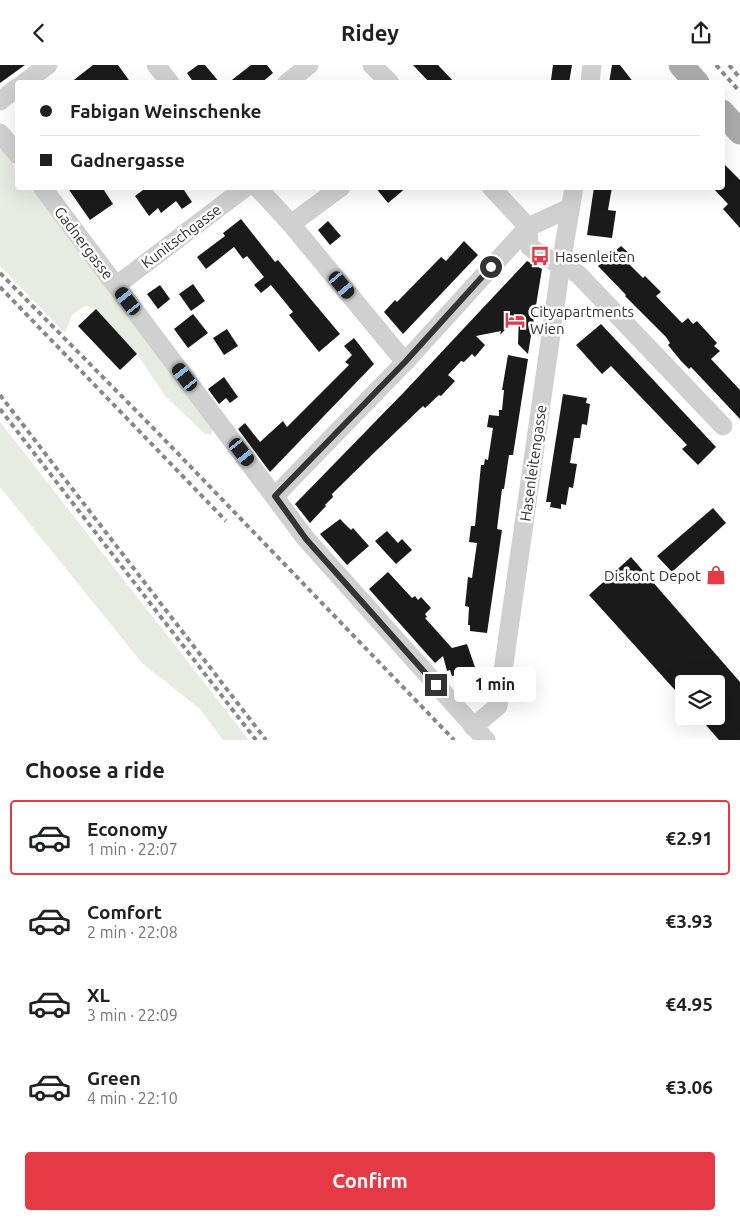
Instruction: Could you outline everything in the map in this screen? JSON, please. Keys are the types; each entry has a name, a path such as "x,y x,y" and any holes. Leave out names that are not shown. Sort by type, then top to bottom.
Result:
{"main road":[{"path":"681,65 694,80"},
{"path":"725,115 740,132"}],"street":[{"path":"28,80 48,65"},
{"path":"156,65 168,80"},
{"path":"291,80 309,65"},
{"path":"372,65 387,80"},
{"path":"590,80 592,65"},
{"path":"0,101 15,89"},
{"path":"0,133 15,151"},
{"name":"Gadnergasse","path":"44,190 306,539 479,733"},
{"name":"Kunitschgasse","path":"117,285 242,190"},
{"path":"261,190 405,362"},
{"path":"291,224 337,190"},
{"path":"494,190 528,227 529,246 540,256 561,264 578,274 723,426"},
{"name":"Hasenleitengasse","path":"479,733 498,706 561,264 573,190"},
{"path":"275,496 405,362 528,227 570,207"}],"shaded area":[{"path":"0,146 15,166 15,190 33,190 213,428 211,435 205,434 165,396 137,354 96,309 85,306 72,315 65,333 0,266"},
{"path":"0,422 249,740 223,740 200,709 142,663 0,487"}],"building":[{"path":"0,65 25,65 0,83"},
{"path":"93,65 118,65 129,80 74,80"},
{"path":"198,65 205,65 218,80 192,80 187,73"},
{"path":"251,65 267,65 273,73 265,80 232,80"},
{"path":"413,65 438,65 452,80 427,80"},
{"path":"553,65 572,65 570,80 551,80"},
{"path":"612,65 620,65 632,80 610,80"},
{"path":"725,165 740,180 740,228 723,209 728,204 715,190 725,190"},
{"path":"69,190 104,190 113,204 90,220"},
{"path":"143,190 184,190 192,202 182,209 176,201 161,213 158,208 149,216 135,196"},
{"path":"377,190 403,190 388,203"},
{"path":"594,190 611,190 608,210 616,211 612,238 587,235"},
{"path":"241,219 275,262 278,260 340,334 319,352 289,315 293,312 271,285 261,293 254,285 264,277 247,256 243,259 234,247 206,269 197,257 225,236 223,233"},
{"path":"328,221 341,236 330,245 318,230"},
{"path":"464,241 478,255 403,334 384,312 395,300 397,302 441,257 446,261"},
{"path":"621,246 631,255 626,261 661,292 656,296 682,323 688,318 693,324 697,321 717,343 714,346 720,351 711,359 740,390 740,419 691,367 689,369 681,361 668,345 670,343 666,337 598,266"},
{"path":"527,261 542,269 528,354 518,344 519,315 500,335 501,331 476,336 485,345 475,357 472,354 464,362 461,361 448,375 455,381 441,396 439,395 425,408 423,406 332,494 333,497 310,523 295,504 406,390"},
{"path":"193,284 205,301 191,311 179,294"},
{"path":"160,285 170,299 158,309 147,294"},
{"path":"96,309 137,354 120,370 78,326"},
{"path":"193,314 208,333 188,348 174,329"},
{"path":"601,324 716,447 698,465 682,449 687,445 611,366 602,374 576,345"},
{"path":"227,329 238,346 224,355 213,338"},
{"path":"354,338 374,364 270,472 238,429 245,423 260,442 283,421 287,427 349,365 345,362 352,355 344,346"},
{"path":"508,355 528,359 513,455 509,455 504,489 502,489 497,529 502,530 487,633 470,631 470,625 468,625 469,607 465,606 468,577 472,578 477,543 469,542 471,526 475,526 481,465 484,465 485,459 488,460 493,428 487,427 489,415 499,416 499,410 502,410 504,390 502,390"},
{"path":"224,377 238,397 230,403 226,398 219,404 208,389"},
{"path":"563,394 587,398 586,403 590,404 587,425 582,424 580,438 574,438 570,463 577,464 573,488 569,487 566,505 561,504 561,509 550,507 551,502 546,502"},
{"path":"713,508 726,523 672,572 657,556"},
{"path":"340,519 351,530 353,528 369,546 347,565 320,534"},
{"path":"387,531 398,543 402,539 412,550 396,564 375,541"},
{"path":"631,557 740,682 740,740 719,740 706,725 725,725 725,675 675,675 675,690 589,595"},
{"path":"388,572 412,598 415,596 418,600 421,597 431,608 425,614 427,617 425,618 452,648 467,644 476,670 470,672 471,675 459,679 457,675 452,676 450,670 447,671 443,656 435,663 369,589"}],"railway":[{"path":"716,65 740,92"},
{"path":"729,65 740,78"},
{"path":"0,273 161,436 454,740"},
{"path":"0,287 226,521"},
{"path":"0,395 266,740"},
{"path":"0,409 256,740"}],"place":[{"name":"Hasenleiten","path":"540,256"},
{"name":"Cityapartments Wien","path":"515,320"},
{"name":"Diskont Depot","path":"716,575"}],"route":[{"path":"436,685 306,539 275,496 405,362 491,267"}]}
